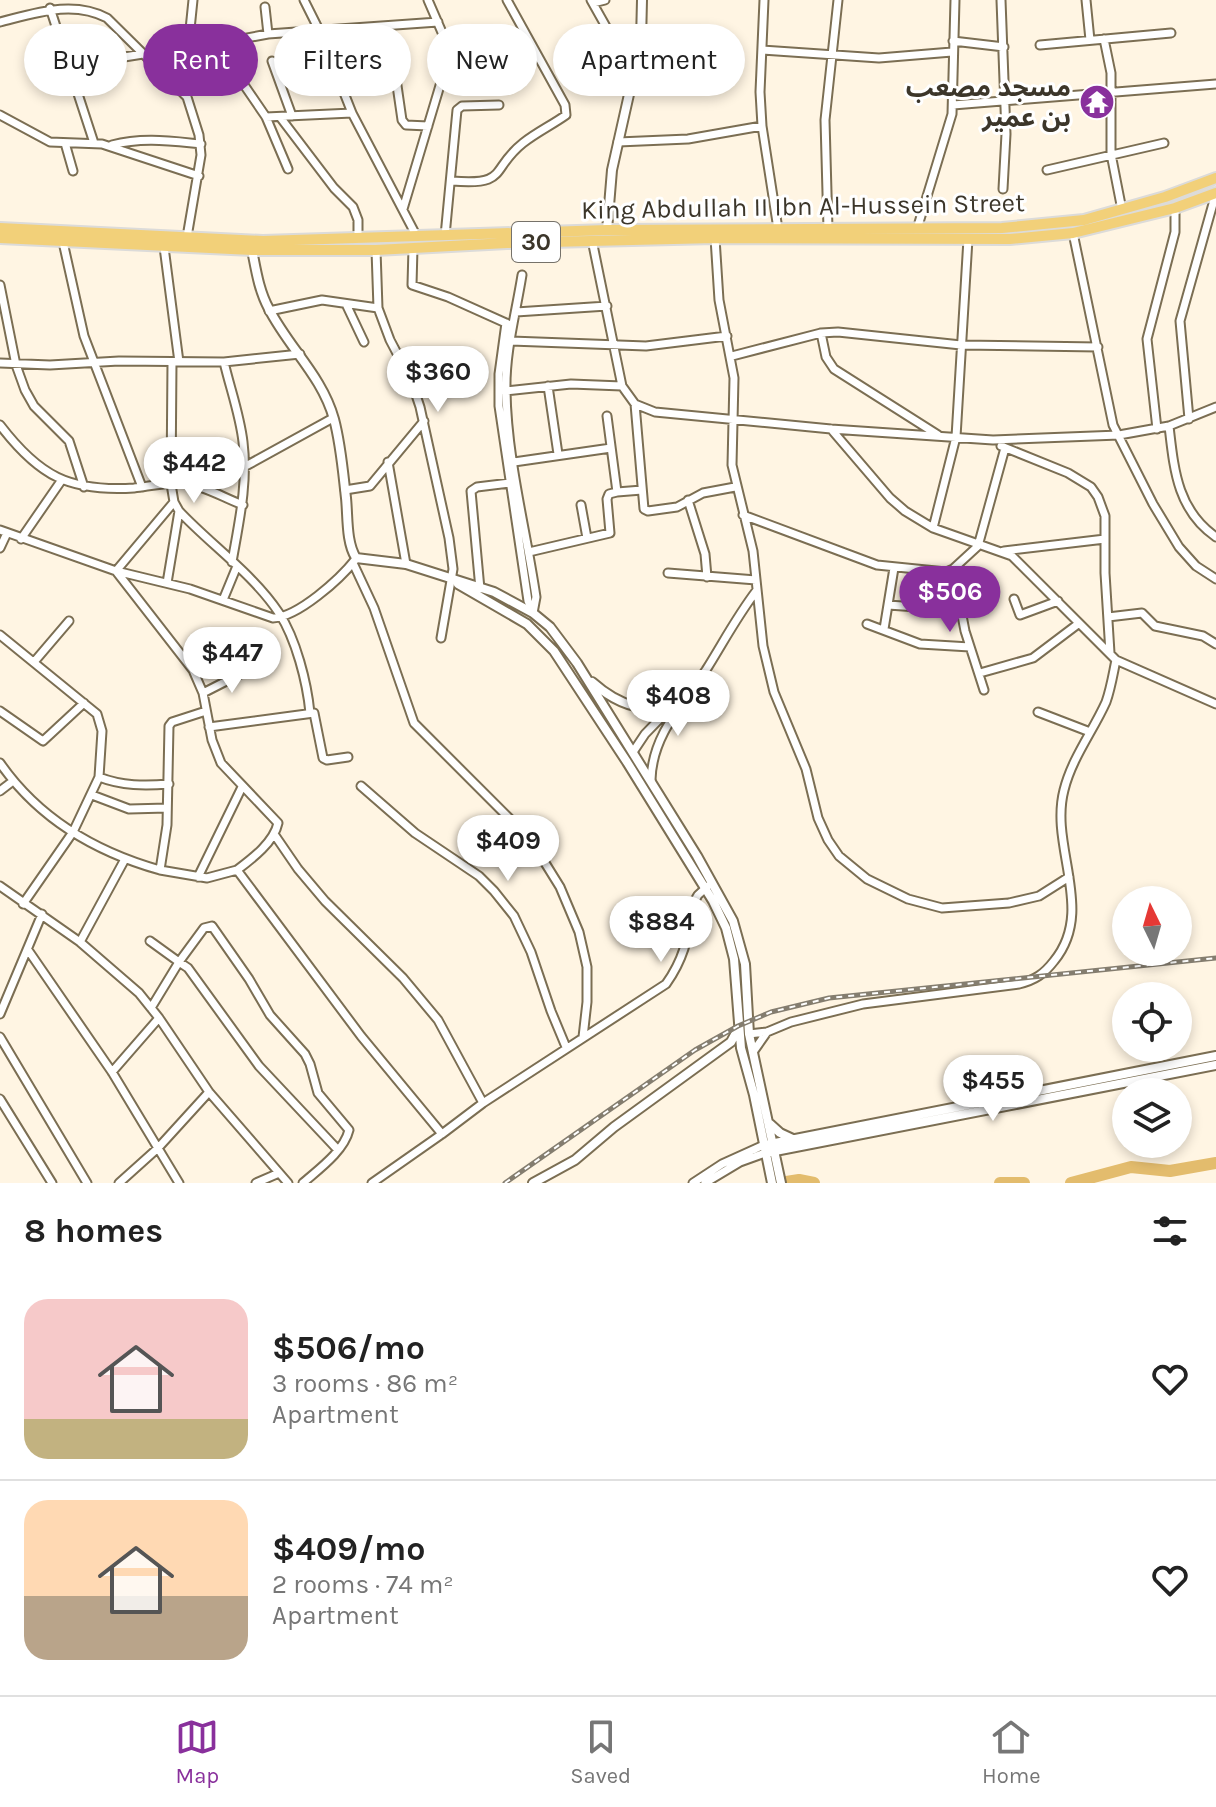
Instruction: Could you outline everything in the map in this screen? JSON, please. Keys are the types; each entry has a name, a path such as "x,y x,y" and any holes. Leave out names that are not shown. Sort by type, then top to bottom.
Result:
{"main road":[{"name":"King Abdullah II Ibn Al-Hussein Street","path":"898,233 917,229 1064,223 1122,210 1216,178"},
{"name":"King Abdullah II Ibn Al-Hussein Street","path":"0,238 38,235 415,242 898,233 1010,239 1073,233 1175,208 1216,193"},
{"name":"King Abdullah II Ibn Al-Hussein Street","path":"0,228 63,242 252,250 376,250 445,236 607,230 828,229 872,233"}],"street":[{"path":"191,24 193,0"},
{"path":"304,0 316,24"},
{"path":"403,209 447,62 444,37 428,0"},
{"path":"452,181 493,178 525,141 566,115 565,105 507,0"},
{"path":"605,0 592,1 605,24"},
{"path":"642,0 643,24"},
{"path":"764,0 762,126 778,229"},
{"path":"828,229 825,120 838,0"},
{"path":"917,229 953,105 955,0"},
{"path":"1001,0 1006,101 1003,189"},
{"path":"1086,0 1090,40"},
{"path":"0,22 50,8 75,7 96,11 143,54"},
{"path":"265,7 268,34"},
{"path":"50,8 55,24"},
{"path":"400,24 438,22"},
{"path":"1040,45 1171,33"},
{"path":"258,36 274,34"},
{"path":"1104,39 1111,73 1111,154 1122,210"},
{"path":"953,41 1004,47"},
{"path":"762,50 879,58 952,52"},
{"path":"127,57 143,54"},
{"path":"272,61 292,116"},
{"path":"953,105 1216,84"},
{"path":"78,96 94,143"},
{"path":"252,96 266,117 288,169"},
{"path":"344,96 403,209 415,242 412,285 448,297 510,325"},
{"path":"399,96 402,120 406,125 428,126"},
{"path":"607,230 609,184 630,96"},
{"path":"187,97 201,144 199,176 187,237"},
{"path":"445,236 457,110 462,106 499,105"},
{"path":"266,117 352,113"},
{"path":"0,115 50,142 110,146 199,176"},
{"path":"280,117 334,188 353,207 358,220 358,239"},
{"path":"618,142 688,139 762,126"},
{"path":"110,146 127,141 154,140 201,144"},
{"path":"65,143 73,171"},
{"path":"1047,170 1164,143"},
{"path":"1189,419 1180,321 1216,193"},
{"path":"1157,429 1147,339 1175,232 1175,208"},
{"path":"1073,233 1110,415 1153,504 1179,547 1196,566 1216,579"},
{"path":"715,238 715,270 734,378 732,465 753,551 763,646 774,692 806,769 824,832 839,856 867,879 908,899 942,908 1009,903 1039,896 1069,877"},
{"path":"933,528 956,437 968,239"},
{"path":"592,240 622,386 635,404 643,507 648,511 677,507 703,493 735,487"},
{"path":"63,242 80,322 142,487"},
{"path":"164,247 175,362 171,484 174,502 179,511 234,564 282,617 306,681 310,713"},
{"path":"252,250 269,311 322,389 333,418 354,561 414,723 513,822 542,858 560,887 579,932 587,967 583,1037"},
{"path":"376,250 378,308 390,340 411,380 424,421 449,538 449,578 441,638"},
{"path":"522,275 516,312 510,325 502,392 510,483 528,601 533,613"},
{"path":"0,285 16,365 29,399 73,447 84,487"},
{"path":"269,311 312,301 378,308"},
{"path":"346,304 364,342"},
{"path":"516,312 607,306"},
{"path":"510,325 511,341 502,392 536,597 527,624"},
{"path":"732,356 821,333 853,332 961,345 1098,347"},
{"path":"821,333 826,357 834,369 940,435"},
{"path":"511,341 663,345 727,336"},
{"path":"0,363 224,362 300,354"},
{"path":"223,600 234,564 243,505 244,467 241,432 224,362"},
{"path":"502,392 583,384 622,386"},
{"path":"548,386 558,454"},
{"path":"635,404 674,415 993,440 1119,435 1169,426 1216,407"},
{"path":"607,416 617,492"},
{"path":"244,467 333,418"},
{"path":"345,490 369,487 424,421"},
{"path":"0,425 32,459 61,481 84,487 193,485 243,505"},
{"path":"1169,426 1181,495 1198,521 1216,537"},
{"path":"831,429 890,498 905,511 933,528 978,546 1000,551 1019,561 1113,657 1216,704"},
{"path":"0,440 9,437"},
{"path":"753,1052 767,1032 791,1022 863,1004 1019,984 1041,976 1061,952 1070,933 1072,904 1061,830 1061,801 1065,785 1109,693 1113,657 1103,508 1091,487 1058,468 1005,448 993,440"},
{"path":"514,462 611,448"},
{"path":"743,515 877,565 936,572 953,569 978,546 1005,448"},
{"path":"388,462 406,564"},
{"path":"21,539 61,481"},
{"path":"510,483 477,487 471,491 480,591 527,624 566,666 709,886"},
{"path":"529,552 610,533 607,496 642,490"},
{"path":"688,500 705,554 707,577"},
{"path":"116,571 174,502"},
{"path":"581,505 587,538"},
{"path":"167,583 179,511"},
{"path":"0,548 4,532 116,571 223,600 260,615 282,617 308,603 354,561 406,564 449,578 533,613 556,634 585,676 651,780 709,886 731,943 745,1028 769,1123 769,1148"},
{"path":"1000,551 1105,539"},
{"path":"884,629 894,568"},
{"path":"953,569 970,647 984,690"},
{"path":"0,763 43,812 73,832 125,859 160,870 216,877 237,870 253,858 274,834 277,821 221,763 209,727 203,693 193,670 116,571"},
{"path":"668,573 756,580"},
{"path":"651,780 655,749 731,625 757,590"},
{"path":"1014,599 1020,615 1058,601"},
{"path":"888,605 961,610"},
{"path":"1108,617 1142,613 1155,626 1203,636 1216,644"},
{"path":"34,662 69,621"},
{"path":"867,624 920,644 970,647"},
{"path":"980,673 1033,658 1078,624"},
{"path":"0,635 97,714 102,724 99,777 92,795 73,832 23,904"},
{"path":"203,693 248,670"},
{"path":"585,676 610,698 622,704 661,707 678,700"},
{"path":"627,762 645,734 689,692"},
{"path":"0,711 43,741 84,703"},
{"path":"160,870 169,784 169,726 172,722 206,711"},
{"path":"1038,712 1090,732"},
{"path":"209,727 316,714 323,758 348,757"},
{"path":"99,777 133,785 169,784"},
{"path":"0,791 13,781"},
{"path":"361,786 415,833 479,876 514,916 531,952 542,989 566,1047"},
{"path":"198,877 242,787"},
{"path":"92,795 129,809 167,808"},
{"path":"274,834 325,901 403,978 438,1020 483,1103"},
{"path":"80,942 125,859"},
{"path":"237,870 361,1036 442,1134"},
{"path":"0,886 80,942 128,982 159,1018 209,1092 288,1183"},
{"path":"372,1183 483,1103 666,984 681,962 694,902 709,886"},
{"path":"0,1014 42,914"},
{"path":"151,1008 204,928 212,926 270,1015 309,1060 324,1102 348,1127 348,1137 338,1150 303,1183"},
{"path":"150,941 195,975 239,1042 338,1150"},
{"path":"28,950 112,1072 179,1183"},
{"path":"112,1072 159,1018"},
{"path":"745,1028 767,1032"},
{"path":"533,1183 575,1160 614,1127 728,1045 745,1028"},
{"path":"745,1028 741,1048 781,1183"},
{"path":"0,1037 87,1183"},
{"path":"728,1045 741,1048"},
{"path":"693,1183 722,1164 769,1148 1214,1061"},
{"path":"119,1183 158,1148 209,1092"},
{"path":"0,1099 52,1183"},
{"path":"769,1123 795,1144"},
{"path":"772,1183 774,1165 795,1144"},
{"path":"705,1183 769,1148"},
{"path":"256,1183 279,1173"}],"waterway":[{"path":"1071,1183 1131,1167 1170,1171 1216,1163"},
{"path":"780,1183 799,1180 814,1183"},
{"path":"1000,1183 1024,1183"}],"railway":[{"path":"505,1183 695,1050 771,1012 829,998 1216,958"}],"place":[{"name":"مسجد مصعب بن عمير","path":"1097,102"}]}
